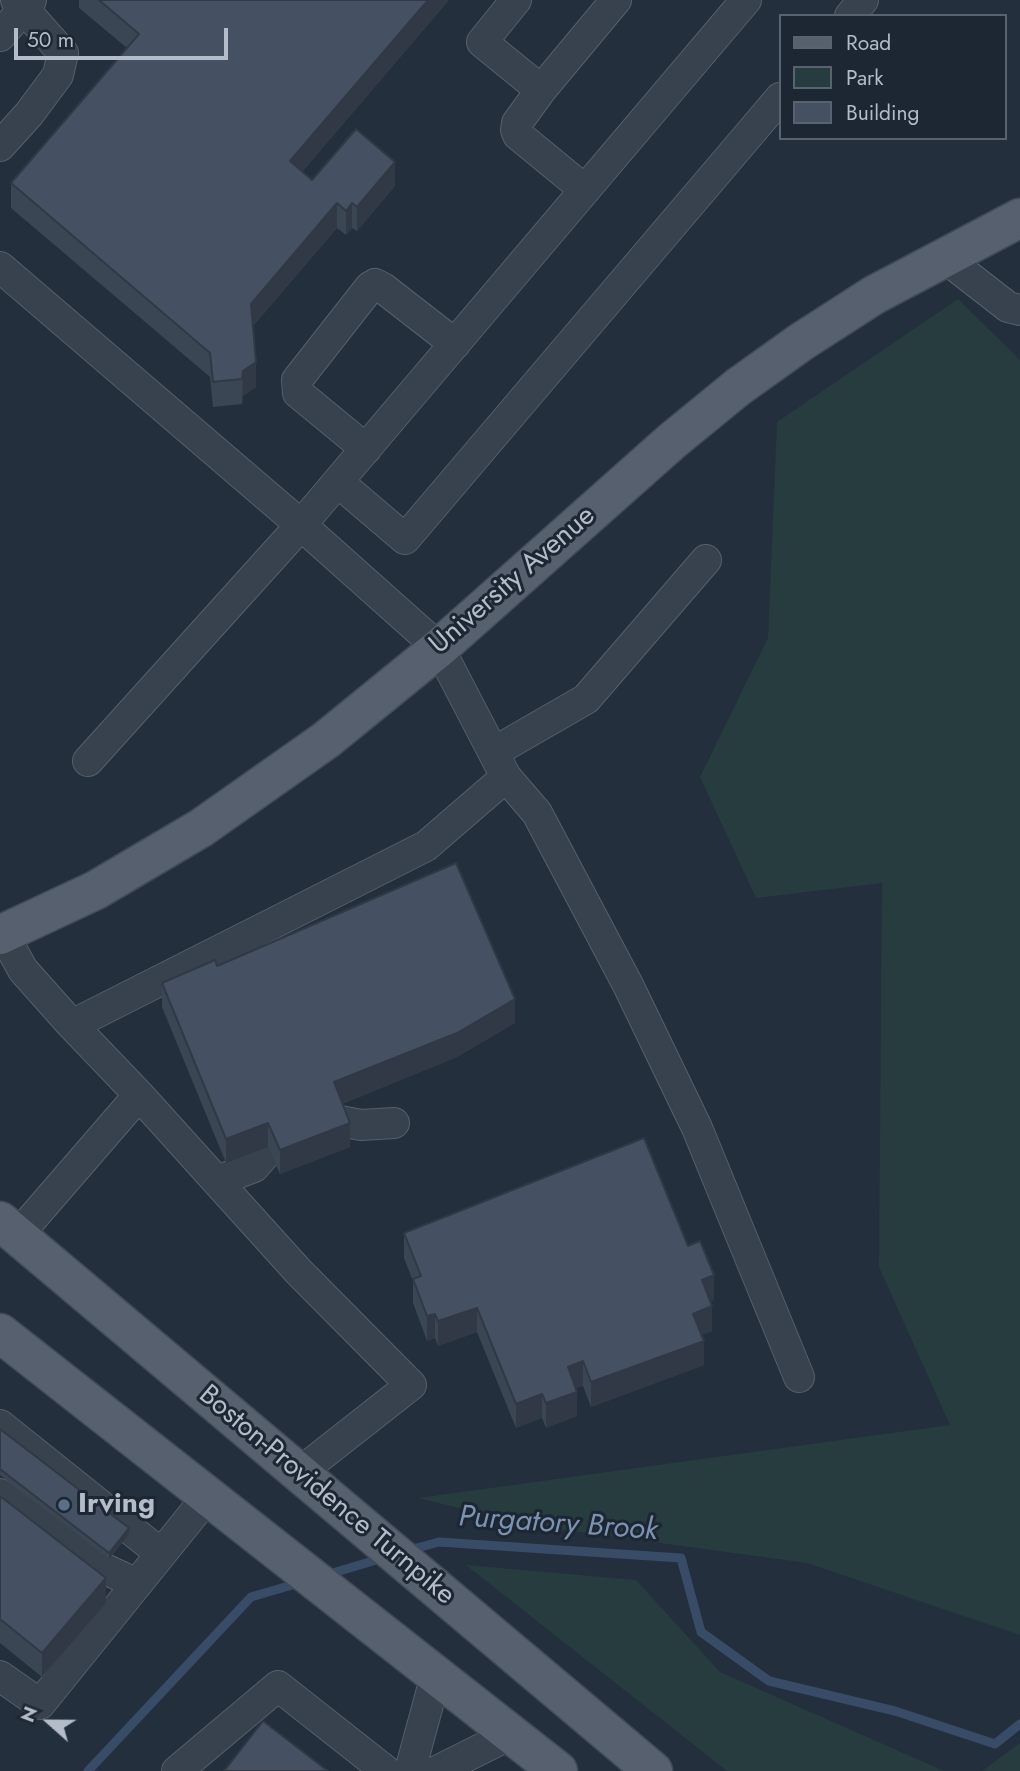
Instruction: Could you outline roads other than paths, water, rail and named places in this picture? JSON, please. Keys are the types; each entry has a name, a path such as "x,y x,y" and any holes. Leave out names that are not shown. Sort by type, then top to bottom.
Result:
{"main road":[{"name":"University Avenue","path":"1,935 96,890 201,828 326,740 439,648 672,441 738,387 874,295 1020,218"},
{"name":"Boston-Providence Turnpike","path":"9,1228 653,1771"},
{"path":"0,1333 558,1771"}],"lane":[{"path":"516,0 482,42 541,90"},
{"path":"585,190 518,135 517,123 616,0"},
{"path":"88,761 301,525 746,0"},
{"path":"852,14 863,0"},
{"path":"0,36 24,2 63,53 58,75 29,114 0,146"},
{"path":"338,482 405,539 778,100"},
{"path":"945,258 1008,307 1020,310"},
{"path":"0,267 301,525 439,648 500,765 537,813 633,996 697,1128 799,1377"},
{"path":"366,449 298,393 296,387 297,380 370,286 383,288 455,344"},
{"path":"72,1025 426,846 500,765 586,699 706,560"},
{"path":"1,935 23,970 72,1025 298,1271 411,1385 299,1473"},
{"path":"9,1228 139,1095"},
{"path":"349,1129 394,1123"},
{"path":"217,1181 267,1162"},
{"path":"0,1425 160,1553"},
{"path":"0,1494 90,1562 137,1584"},
{"path":"0,1676 40,1704 208,1496"},
{"path":"410,1771 436,1675"},
{"path":"177,1771 278,1686 386,1771"},
{"path":"437,1771 511,1734"}],"waterway":[{"name":"Purgatory Brook","path":"406,1551 439,1542 681,1558 701,1632 769,1681 895,1711 995,1744 1020,1724"},
{"name":"Purgatory Brook","path":"326,1575 383,1558"},
{"name":"Purgatory Brook","path":"88,1771 251,1597 299,1583"}],"place":[{"name":"Irving","path":"64,1505"}]}
